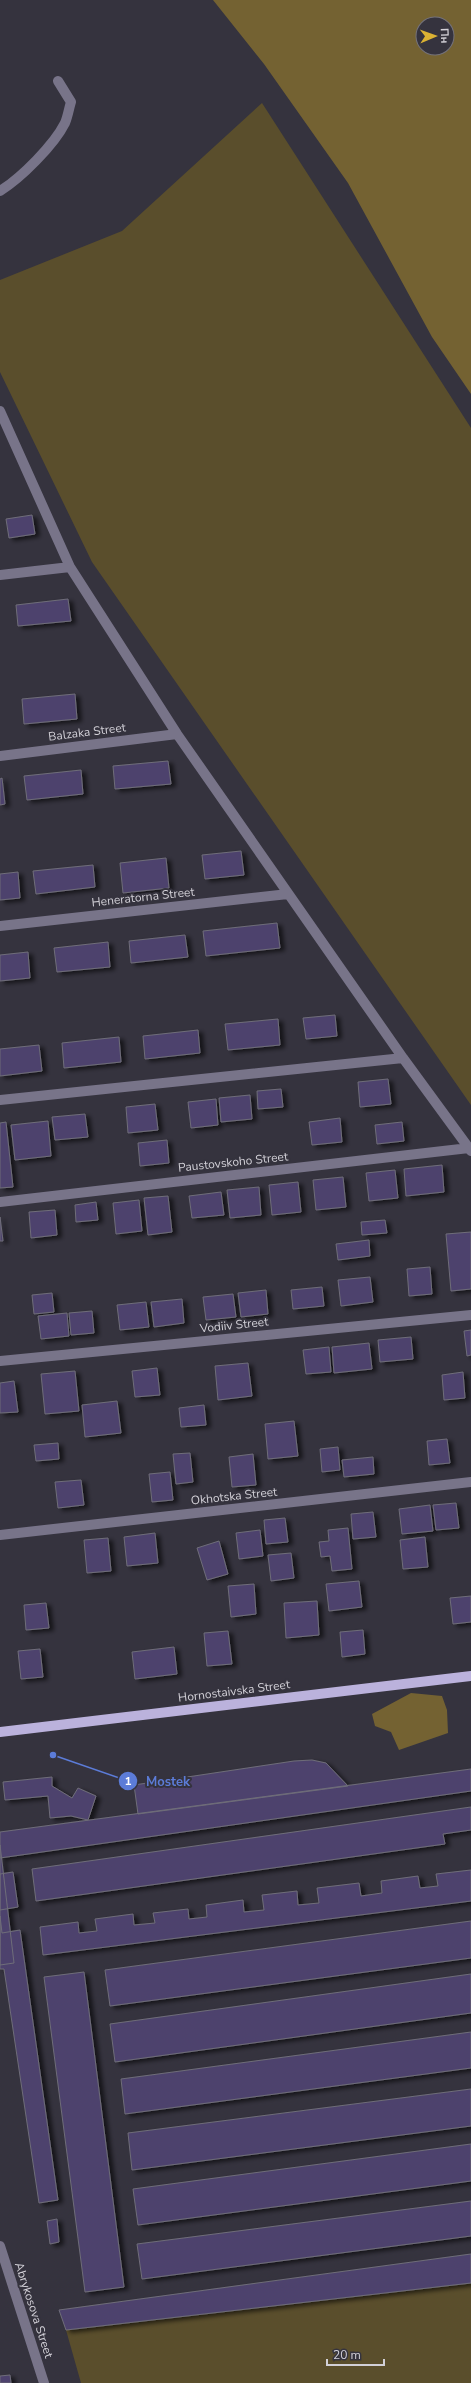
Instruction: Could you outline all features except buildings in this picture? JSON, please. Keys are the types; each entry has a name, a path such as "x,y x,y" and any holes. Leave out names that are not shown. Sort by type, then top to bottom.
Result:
{"main road":[{"name":"Hornostaivska Street","path":"0,1732 471,1676"}],"street":[{"path":"0,191 10,185 47,147 64,123 71,102 58,81"},
{"path":"0,411 70,567 177,734 403,1058 470,1150"},
{"path":"0,575 70,567"},
{"name":"Balzaka Street","path":"0,756 177,734"},
{"name":"Heneratorna Street","path":"0,926 288,894"},
{"path":"0,1100 403,1058"},
{"name":"Paustovskoho Street","path":"0,1202 470,1150"},
{"name":"Vodiiv Street","path":"0,1361 471,1315"},
{"name":"Okhotska Street","path":"0,1535 471,1482"},
{"name":"Abrykosova Street","path":"1,2252 44,2383"}],"shaded area":[{"path":"213,0 471,0 471,394 432,337 348,183 264,64"},
{"path":"262,103 471,428 471,1105 92,562 0,372 0,280 122,231"},
{"path":"411,1693 442,1696 447,1710 448,1733 399,1750 391,1732 375,1726 372,1714"},
{"path":"471,2283 471,2383 81,2383 66,2330"}],"place":[{"name":"Mostek","path":"53,1755"}]}
